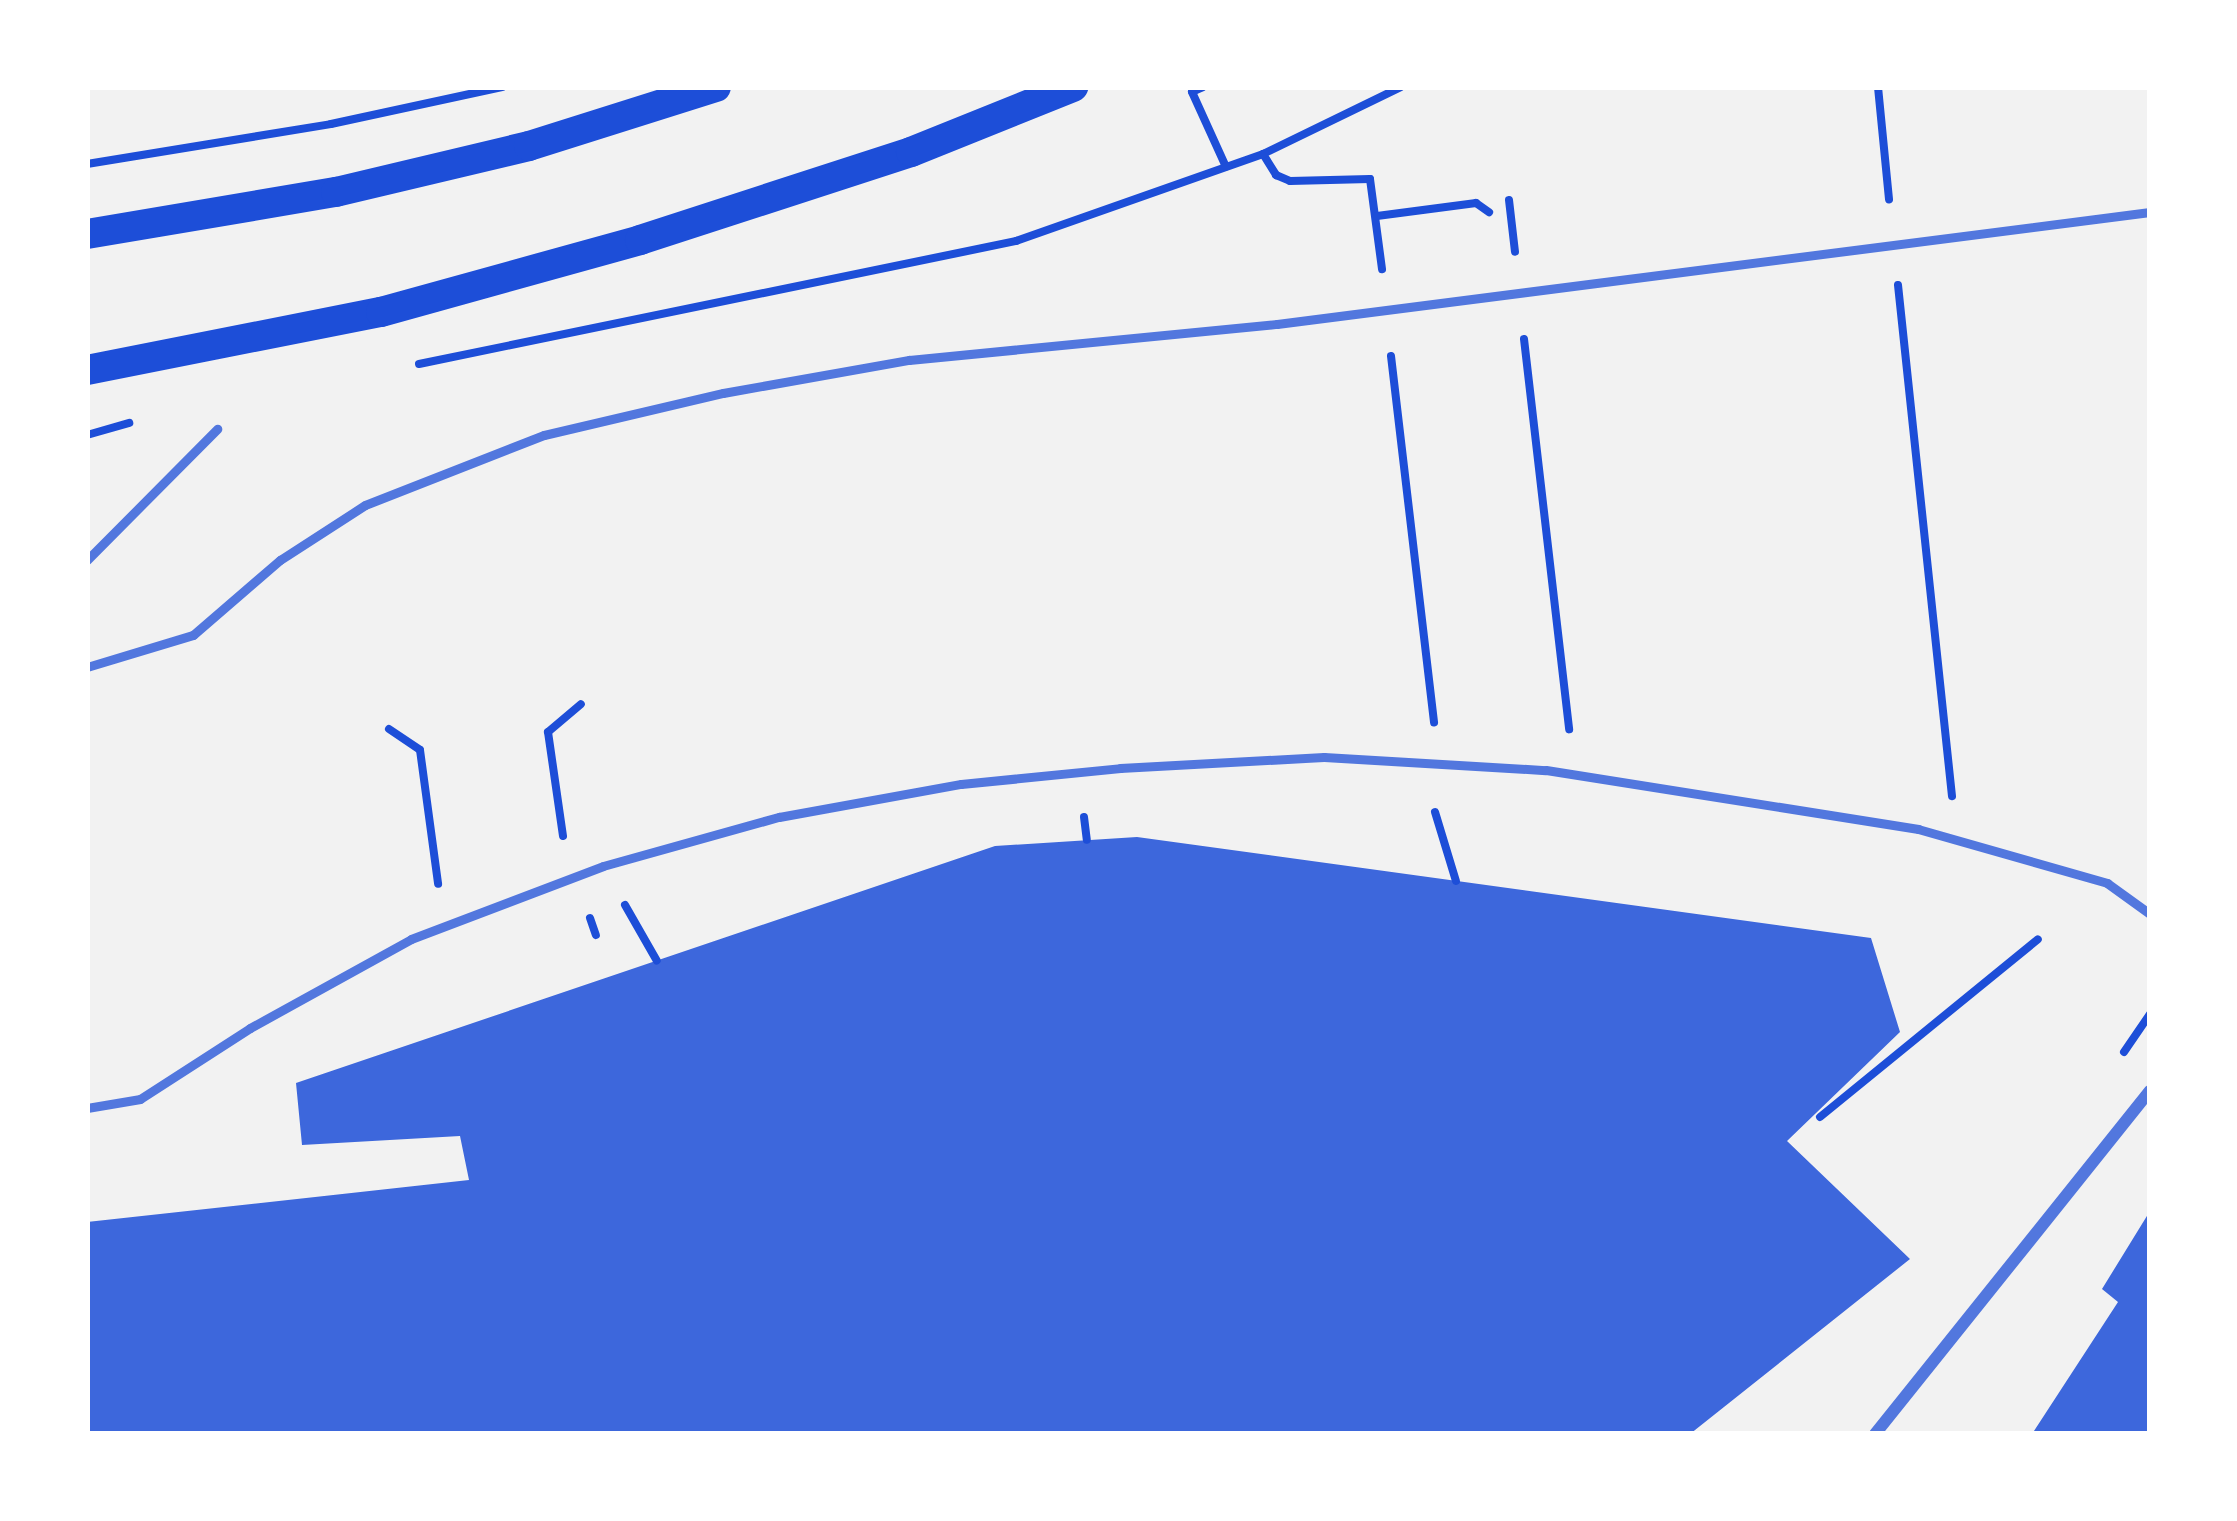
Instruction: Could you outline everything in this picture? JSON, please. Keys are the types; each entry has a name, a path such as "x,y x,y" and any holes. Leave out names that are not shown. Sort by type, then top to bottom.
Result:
{"main road":[{"path":"87,234 336,192 529,146 716,87"},
{"path":"87,370 381,312 640,240 911,152 1073,87"}],"street":[{"path":"1875,1434 2150,1091"}],"lane":[{"path":"87,667 193,634 280,560 365,505 544,435 723,393 909,360 1091,346 2150,212"},
{"path":"87,560 217,429"},
{"path":"87,1108 140,1099 250,1028 411,939 603,866 779,817 961,784 1324,757 1546,770 1918,829 2107,883 2150,914"}],"path":[{"path":"87,164 331,124 502,87"},
{"path":"1203,87 1192,92 1226,167"},
{"path":"412,365 1016,241 1263,154 1400,87"},
{"path":"1878,87 1954,811"},
{"path":"1263,154 1276,176 1291,181 1370,178 1436,736"},
{"path":"1509,200 1571,751"},
{"path":"1378,216 1476,203 1489,212"},
{"path":"87,435 149,414"},
{"path":"581,704 548,732 575,877 596,935"},
{"path":"388,729 420,751 440,904 449,925"},
{"path":"1435,812 1456,881"},
{"path":"1084,814 1087,840"},
{"path":"603,866 657,961"},
{"path":"1820,1117 2038,938"}],"building":[{"path":"1137,837 1871,938 1900,1032 1787,1141 1910,1259 1690,1434 87,1434 87,1222 469,1180 460,1136 302,1145 296,1083 995,846"},
{"path":"2150,1211 2150,1434 2032,1434 2118,1302 2102,1289"}]}
